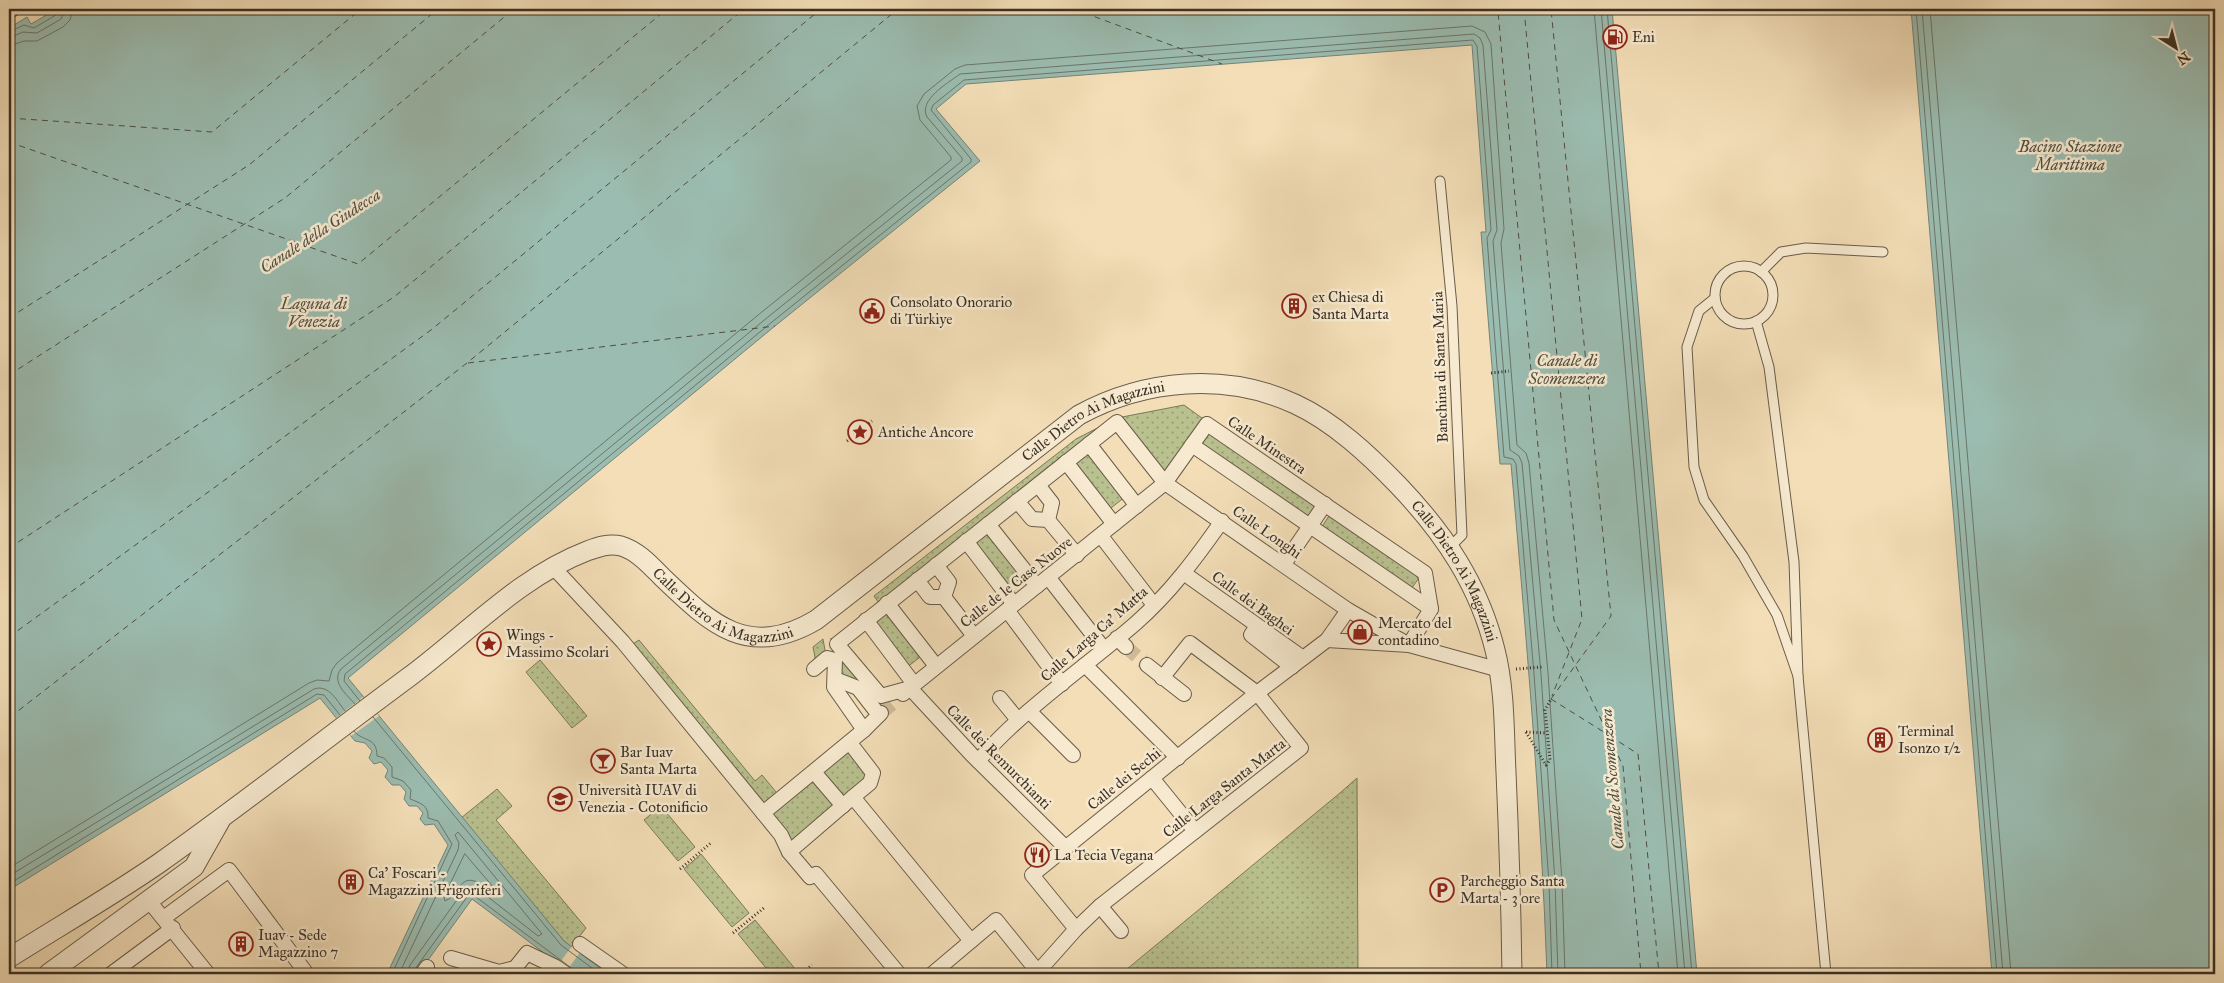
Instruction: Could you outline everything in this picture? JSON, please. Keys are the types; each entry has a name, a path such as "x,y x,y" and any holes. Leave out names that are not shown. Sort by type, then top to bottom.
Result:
{"street":[{"path":"9,11 13,9"},
{"name":"Calle Dietro Ai Magazzini","path":"9,958 155,865 409,677 518,590 553,567 601,546 619,546 629,549 649,563 704,616 727,630 766,637 792,632 816,620 1079,415 1130,393 1184,384 1220,385 1253,390 1282,398 1316,415 1348,439 1390,477 1424,512 1450,547 1482,605 1500,670 1511,889 1512,974"},
{"name":"Calle Longhi","path":"1089,444 1117,422 1165,483 1348,610"},
{"name":"Calle Minestra","path":"1192,445 1208,424 1425,573"},
{"path":"866,620 1089,444 1137,506"},
{"path":"1192,445 1431,610"},
{"name":"Calle de le Case Nuove","path":"866,620 836,644 887,700 912,686 1165,483 1192,445"},
{"path":"1066,462 1114,524"},
{"path":"1038,485 1052,503 1048,520"},
{"path":"1017,501 1032,519 1048,520 1076,555"},
{"path":"1284,564 1325,504"},
{"name":"Calle Larga Ca' Matta","path":"978,761 1002,734 1018,720 1104,649 1122,642 1154,605 1185,574 1222,522"},
{"path":"988,524 1104,649"},
{"path":"1101,536 1154,605"},
{"path":"966,541 1062,684"},
{"path":"936,565 949,582 944,597"},
{"path":"553,567 624,642 781,835 789,852 810,877 816,874 899,974"},
{"path":"1409,594 1425,573"},
{"path":"1409,645 1431,610 1425,573"},
{"name":"Calle dei Baghei","path":"1185,574 1257,626 1297,662"},
{"path":"917,580 930,597 944,597"},
{"path":"944,597 974,636"},
{"path":"888,603 936,666"},
{"path":"1348,610 1409,645"},
{"name":"Calle dei Sechi","path":"1076,929 1032,875 1256,693 1327,640 1348,610"},
{"name":"Calle dei Remurchianti","path":"866,620 912,686 978,761 1066,848"},
{"path":"814,669 827,658 827,640"},
{"path":"1327,640 1409,645 1500,670"},
{"path":"1162,678 1190,643 1256,693"},
{"path":"827,658 835,660 834,687 864,730"},
{"path":"1085,665 1178,758"},
{"path":"1147,665 1184,694"},
{"path":"763,813 850,743 880,714 858,688 835,679"},
{"name":"Calle Larga Santa Marta","path":"1037,973 1076,929 1100,906 1301,748 1256,693"},
{"path":"1000,698 1018,720"},
{"path":"1029,711 1073,755"},
{"path":"789,852 870,783 873,773 850,743"},
{"path":"814,772 848,802 972,941"},
{"path":"1152,778 1195,831"},
{"path":"48,974 194,867 222,816"},
{"path":"111,974 229,870 307,974"},
{"path":"149,900 208,974"},
{"path":"1100,906 1121,931"},
{"path":"932,974 996,920 1037,973"},
{"path":"580,944 622,974"},
{"path":"451,958 499,972 515,968 527,953 566,974"}],"lane":[{"name":"Banchina di Santa Maria","path":"1440,181 1452,306 1462,535 1450,547"},
{"path":"1761,272 1782,252 1806,248 1883,252"},
{"path":"1747,267 1761,272 1770,284 1772,301 1764,316 1756,321 1738,324 1729,321 1717,307 1715,298 1718,281 1730,270 1747,267"},
{"path":"1715,298 1699,311 1687,347 1694,467 1704,500 1743,556 1777,615 1798,676"},
{"path":"1756,321 1769,367 1794,562 1798,676 1826,974"}],"path":[{"path":"1491,373 1509,371"},
{"path":"848,442 872,421"},
{"path":"1529,668 1542,667"},
{"path":"1547,733 1526,732 1546,766 1550,760 1545,710 1551,699"},
{"path":"680,869 712,842"},
{"path":"733,933 765,907"},
{"path":"800,974 812,965"}],"green space":[{"path":"1184,405 1206,421 1170,474 1161,475 1118,421 881,606 874,596 1076,439 1117,418"},
{"path":"1210,430 1318,504 1306,521 1199,447"},
{"path":"1089,448 1126,496 1106,512 1068,464"},
{"path":"1331,513 1421,575 1409,592 1319,531"},
{"path":"987,527 1025,575 1005,590 968,542"},
{"path":"887,607 924,654 906,668 869,621"},
{"path":"831,638 883,703 886,703 878,710 837,676 835,647 831,647"},
{"path":"823,639 826,656 812,667 815,657 813,647"},
{"path":"639,640 755,781 762,775 781,798 850,743 873,773 796,846 628,647"},
{"path":"540,660 587,716 572,728 526,672"},
{"path":"1357,778 1358,974 1121,974 1340,793"},
{"path":"497,789 512,806 496,820 586,928 571,947 461,818"},
{"path":"661,806 695,847 678,861 644,820"},
{"path":"701,854 749,913 732,927 684,869"},
{"path":"755,920 796,970 791,974 771,974 738,934"}],"water":[{"name":"Laguna di Venezia","path":"57,9 1612,9 1697,974 1547,974 1537,783 1511,464 1500,464 1481,232 1486,232 1472,45 966,84 936,109 980,161 775,326 348,678 564,941 608,974 572,974 472,899 418,974 387,974 448,845 434,824 425,825 420,819 423,813 417,806 409,806 404,799 406,792 400,785 392,785 385,777 388,770 381,762 374,764 369,758 372,751 365,743 355,741 320,698 9,890 9,28 27,17 31,24"},
{"name":"Bacino Stazione Marittima","path":"1911,9 2215,9 2215,974 1992,974"}],"pier":[{"path":"363,697 379,716 351,736 336,718"},
{"path":"573,945 581,951 565,973 557,966"}],"ferry route":[{"path":"9,118 212,132 361,9"},
{"path":"9,318 249,165 438,9"},
{"path":"9,375 285,198 514,9"},
{"path":"9,142 358,264 667,9"},
{"path":"9,548 394,297 744,9"},
{"path":"9,637 431,330 821,9"},
{"path":"9,714 14,714 467,363 898,9"},
{"path":"1074,9 1222,64"},
{"path":"1478,9 1498,12 1554,620 1623,766 1641,974"},
{"path":"1524,9 1582,619 1552,696"},
{"path":"1551,9 1611,616 1551,699"},
{"path":"468,363 775,326"},
{"path":"1551,699 1607,734"},
{"path":"1610,736 1638,754 1659,974"}],"tunnel":[{"path":"1126,647 1147,665"},
{"path":"881,713 893,703"}],"place":[{"name":"Eni","path":"1615,37"},
{"name":"ex Chiesa di Santa Marta","path":"1294,306"},
{"name":"Consolato Onorario di Türkiye","path":"872,311"},
{"name":"Antiche Ancore","path":"860,432"},
{"name":"Mercato del contadino","path":"1360,632"},
{"name":"Wings - Massimo Scolari","path":"489,644"},
{"name":"Terminal Isonzo 1/2","path":"1880,740"},
{"name":"Bar Iuav Santa Marta","path":"603,761"},
{"name":"Università IUAV di Venezia - Cotonificio","path":"560,799"},
{"name":"La Tecia Vegana","path":"1037,855"},
{"name":"Ca' Foscari - Magazzini Frigoriferi","path":"351,882"},
{"name":"Parcheggio Santa Marta - 3 ore","path":"1442,890"},
{"name":"Iuav - Sede Magazzino 7","path":"241,944"}],"water label":[{"name":"Canale della Giudecca","path":"320,231"},
{"name":"Canale di Scomenzera","path":"1567,369"},
{"name":"Canale di Scomenzera","path":"1612,779"}]}
